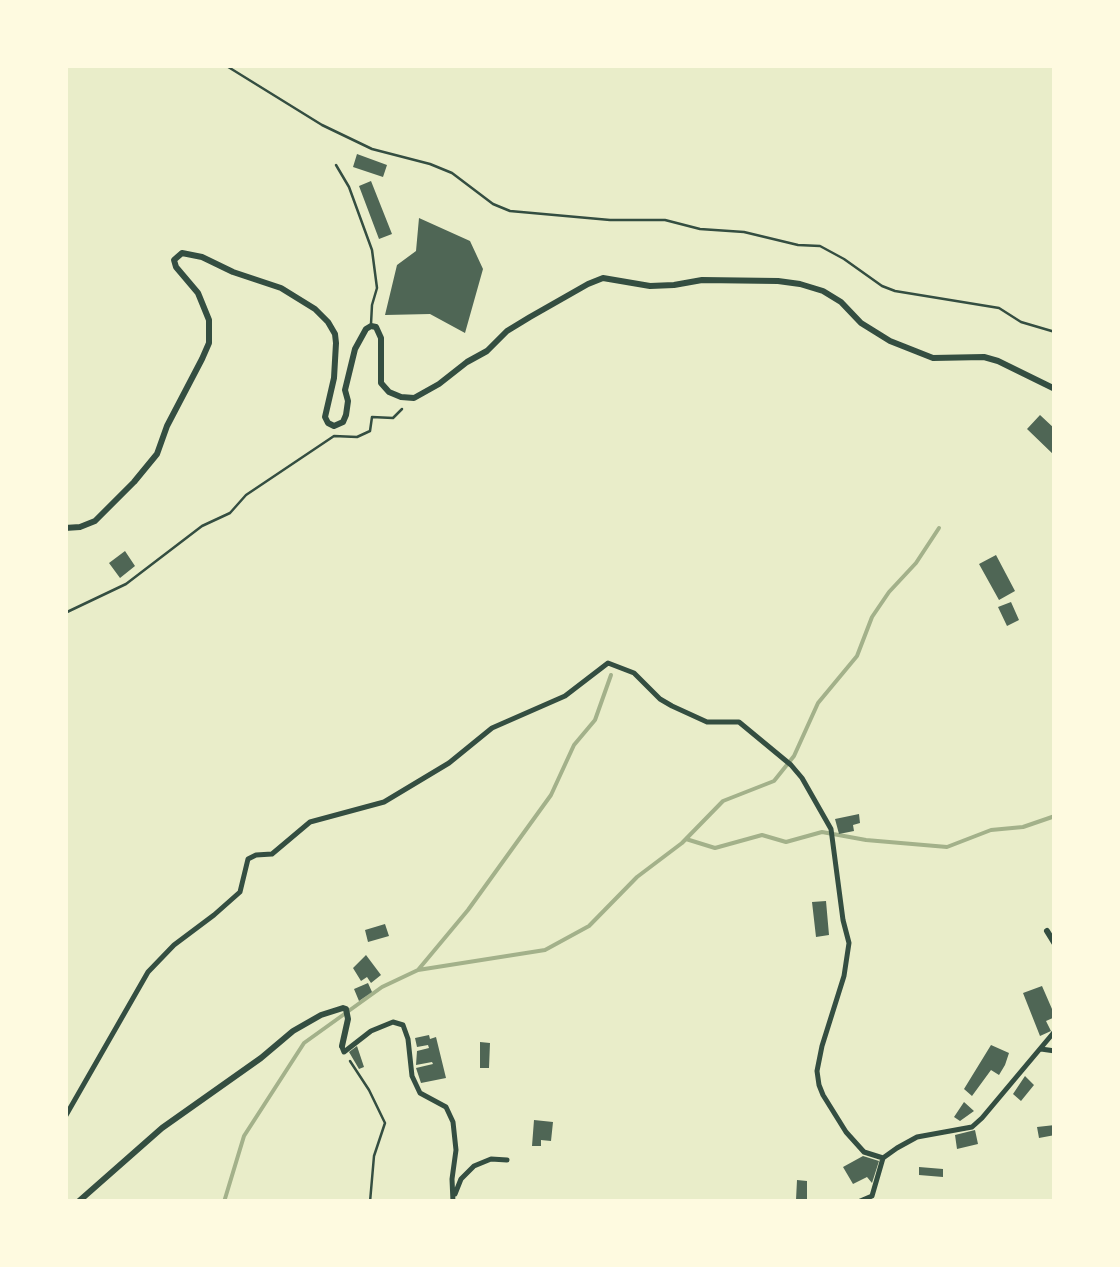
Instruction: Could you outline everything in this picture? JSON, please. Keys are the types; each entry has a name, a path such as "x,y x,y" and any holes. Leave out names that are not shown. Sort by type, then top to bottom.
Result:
{"street":[{"path":"65,528 80,527 94,520 157,454 209,343 209,320 198,293 176,267 174,260 179,254 202,257 232,272 282,288 328,322 336,343 334,378 325,416 334,426 343,422 346,415 345,390 355,350 366,328 376,327 381,338 382,383 401,398 414,398 487,351 530,316 603,278 650,286 702,280 800,284 823,290 841,302 861,324 890,341 934,358 984,357 998,361 1055,389"},
{"path":"65,1117 148,972 174,945 240,892 248,859 272,854 310,822 384,802 449,762 492,728 566,696 608,663 634,673 660,698 707,722 739,722 791,765 831,829 849,943 844,976 822,1046 820,1085 846,1132 864,1152 882,1158"},
{"path":"1047,932 1055,944"},
{"path":"78,1202 162,1128 293,1031 339,1008 346,1009 348,1019 343,1049"},
{"path":"343,1049 393,1022 402,1025 408,1039 412,1076 420,1092 446,1107 453,1122 454,1200"},
{"path":"858,1202 872,1196 882,1158 918,1136 972,1126 1055,1032"},
{"path":"1041,1050 1055,1052"},
{"path":"454,1200 461,1179 474,1166 491,1159 507,1160"}],"lane":[{"path":"336,165 349,187 372,250 376,288 371,326"}],"path":[{"path":"225,65 322,124 372,149 452,173 493,204 510,211 610,220 665,220 700,229 744,232 798,245 820,246 895,291 999,308 1020,322 1055,332"},
{"path":"65,613 126,584 202,526 230,514 246,496 334,436 357,437 370,431 372,418 393,418 414,398"},
{"path":"343,1049 385,1123 374,1156 370,1202"}],"building":[{"path":"357,154 387,165 383,177 353,167"},
{"path":"371,181 392,234 379,239 359,186"},
{"path":"419,218 470,241 483,269 465,333 430,314 385,315 397,265 416,251"},
{"path":"1040,415 1055,429 1055,456 1027,429"},
{"path":"125,551 135,566 120,578 109,563"},
{"path":"996,555 1015,591 999,600 979,564"},
{"path":"1011,602 1019,620 1007,626 998,607"},
{"path":"859,814 860,823 853,825 854,831 839,834 835,819"},
{"path":"826,901 829,935 816,937 812,902"},
{"path":"385,924 389,936 368,942 365,930"},
{"path":"366,955 381,975 371,983 367,977 361,981 353,968"},
{"path":"368,983 372,992 359,1001 354,989"},
{"path":"1042,986 1052,1009 1055,1008 1055,1017 1046,1021 1051,1031 1040,1036 1023,993"},
{"path":"429,1035 430,1039 436,1037 446,1078 421,1083 416,1068 433,1064 416,1065 417,1051 429,1048 417,1047 415,1038"},
{"path":"480,1042 490,1043 489,1068 480,1068"},
{"path":"991,1045 1009,1053 1005,1065 999,1075 991,1070 972,1096 964,1089"},
{"path":"357,1046 364,1067 359,1069 349,1052"},
{"path":"1025,1076 1034,1085 1021,1101 1013,1094"},
{"path":"964,1102 974,1111 960,1121 954,1117"},
{"path":"534,1120 553,1122 551,1141 541,1140 541,1146 532,1146"},
{"path":"1055,1125 1055,1135 1039,1138 1037,1127"},
{"path":"975,1130 978,1144 957,1149 955,1135"},
{"path":"863,1156 879,1161 872,1183 867,1177 853,1184 843,1167"},
{"path":"919,1167 943,1169 943,1177 919,1175"},
{"path":"797,1180 807,1181 807,1200 796,1200"}],"waterway":[{"path":"418,970 545,950 589,926 637,877 682,843 723,801 774,781 794,756 818,703 857,656 872,617 939,528"},
{"path":"224,1202 244,1136 304,1043 382,987 418,970 468,910 551,795 574,745 595,720 611,675"},
{"path":"686,839 715,848 762,835 786,842 822,832 947,847 991,830 1023,827 1055,816"}]}
